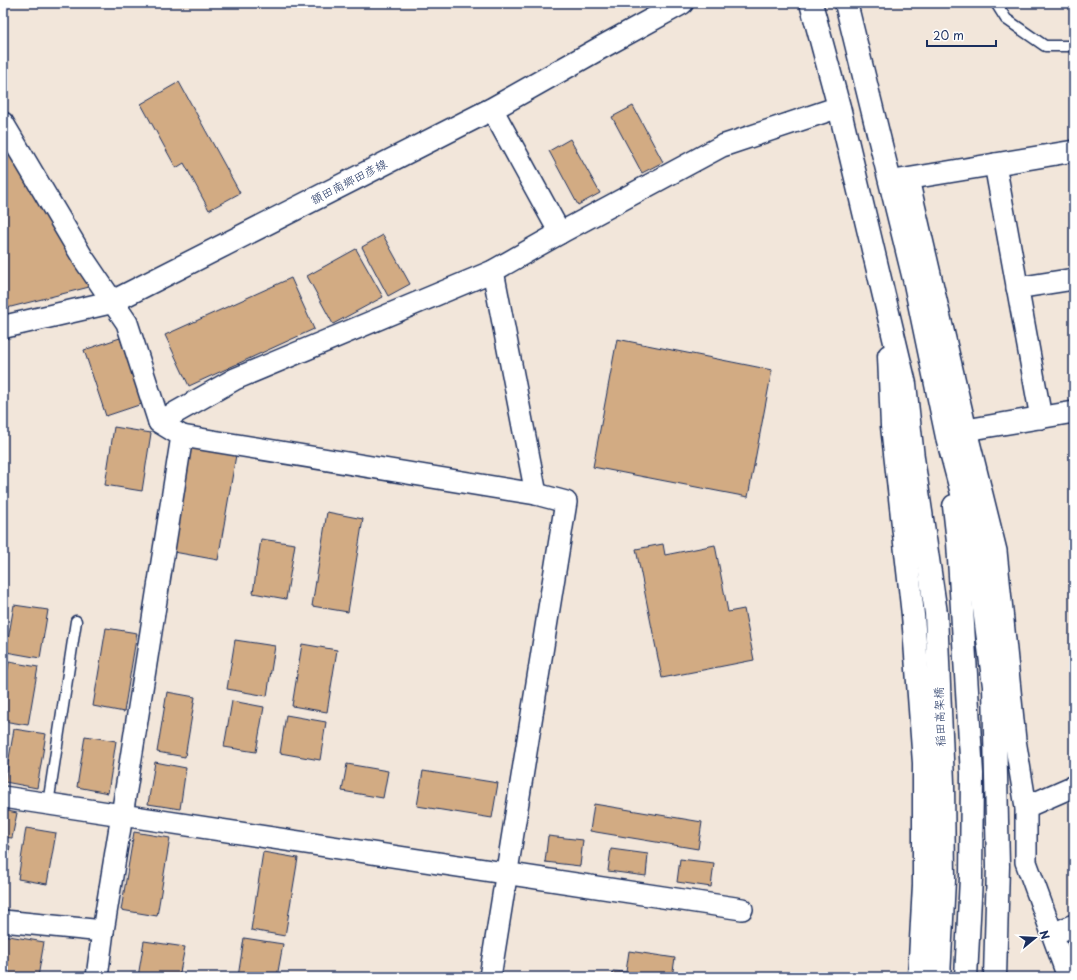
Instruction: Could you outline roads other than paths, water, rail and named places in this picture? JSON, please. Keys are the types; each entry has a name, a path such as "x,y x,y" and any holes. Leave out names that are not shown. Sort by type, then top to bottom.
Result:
{"street":[{"name":"額田南郷田彦線","path":"3,327 112,302 492,109 602,46 682,3"},
{"path":"811,3 839,107 886,305 892,426 913,615 924,763 924,885 919,977"},
{"path":"846,3 899,180 914,279 957,434 996,551 1015,740 1026,807 1026,862 1068,977"},
{"path":"159,422 235,379 493,270 722,146 839,107"},
{"path":"492,109 560,233"},
{"path":"3,123 83,258 127,324 159,422 182,436 536,494 566,502 490,977"},
{"path":"899,180 1074,151"},
{"path":"995,164 1041,418"},
{"path":"493,270 536,494"},
{"path":"1017,288 1074,279"},
{"name":"稲田高架橋","path":"886,305 905,384 913,458 936,613 943,783 944,858 939,977"},
{"path":"957,434 1074,412"},
{"path":"957,434 958,542 972,774 971,878 966,977"},
{"path":"957,434 976,546 994,686 998,866 995,977"},
{"path":"97,977 103,931 182,436"},
{"path":"1026,807 1074,786"},
{"path":"3,797 742,909"},
{"path":"3,921 103,931"},
{"path":"1053,934 1074,925"}],"lane":[{"path":"996,3 1006,19 1045,46 1074,46"},
{"path":"48,804 76,621"}]}
